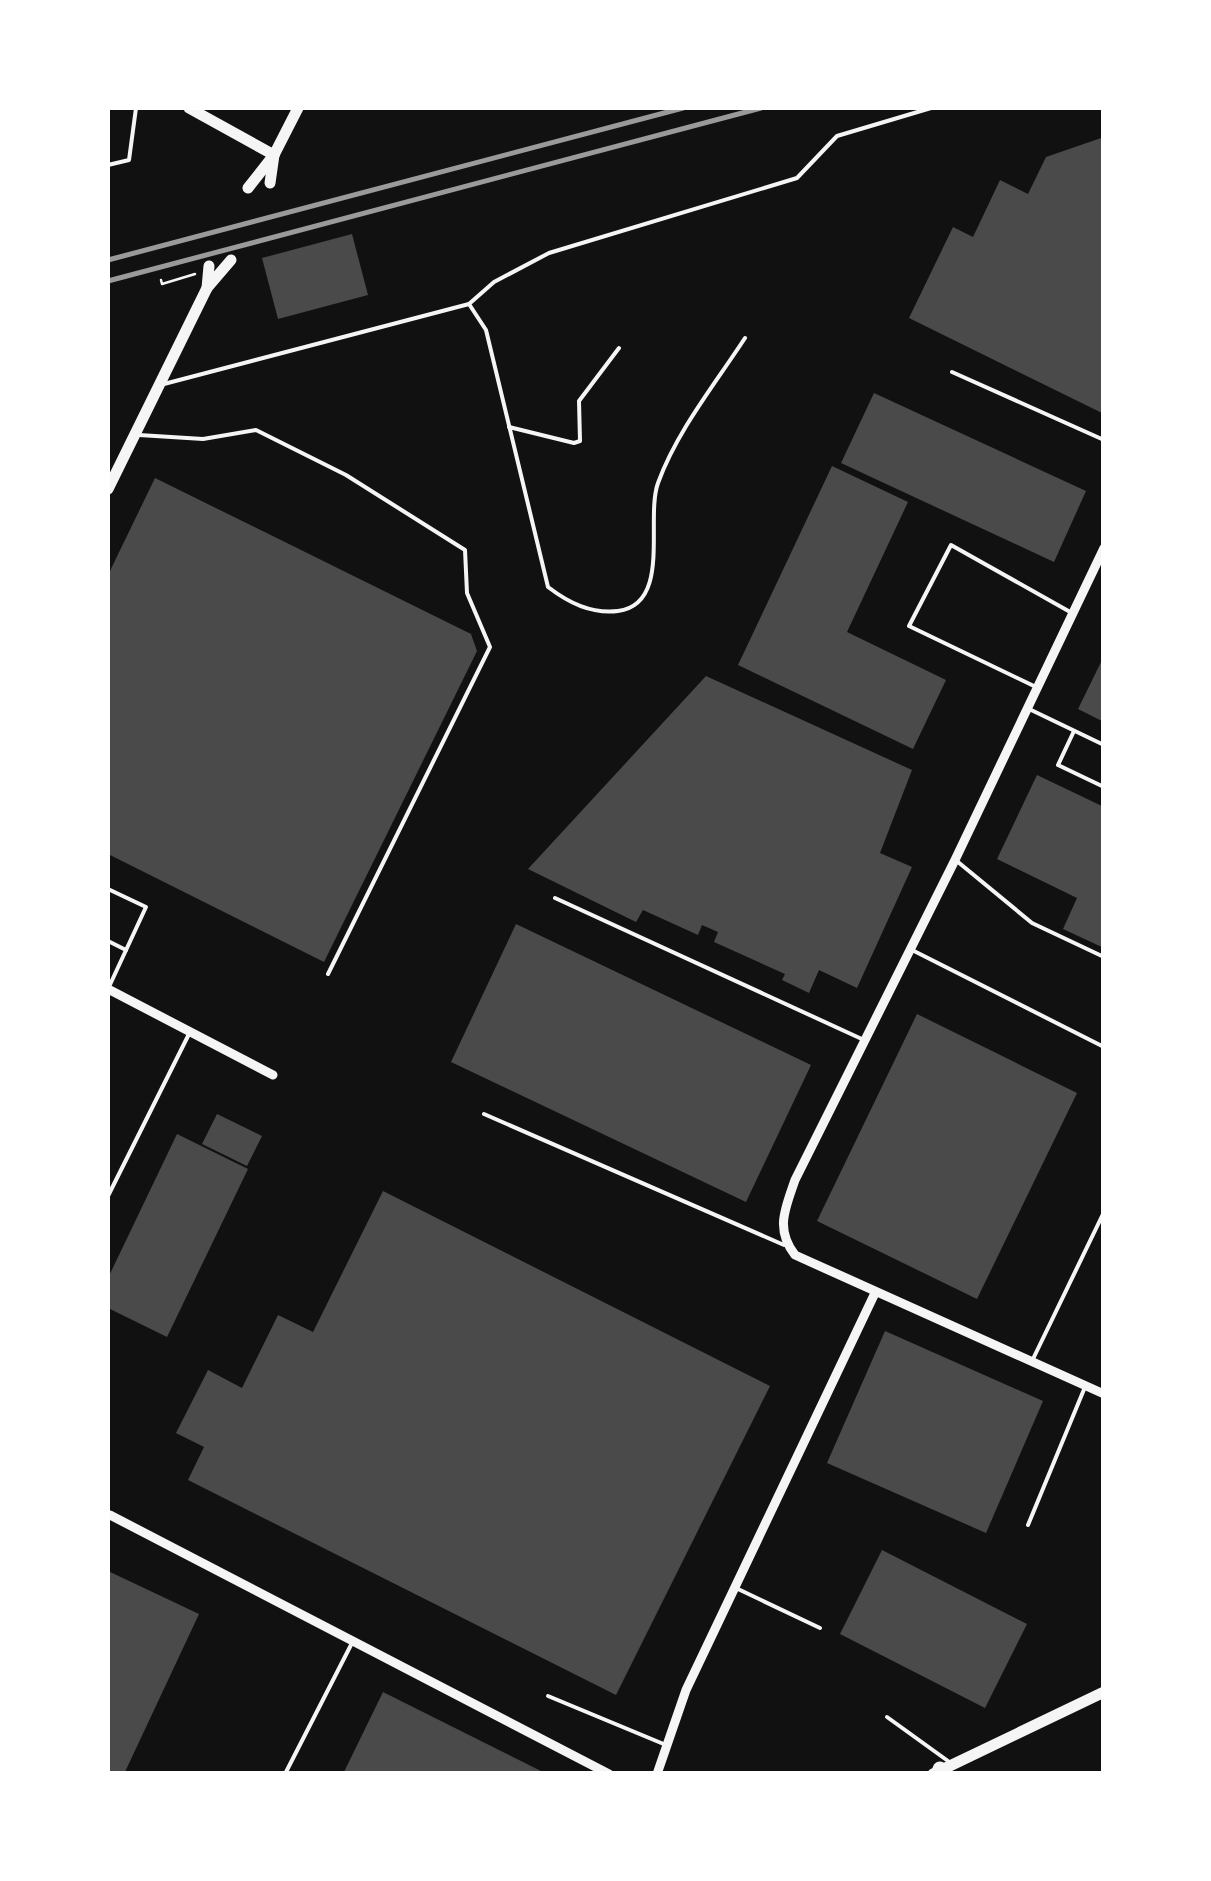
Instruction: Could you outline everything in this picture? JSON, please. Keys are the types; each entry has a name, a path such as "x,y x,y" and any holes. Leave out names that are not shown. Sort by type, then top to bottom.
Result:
{"street":[{"path":"189,108 274,155"},
{"path":"248,188 274,155 298,108"},
{"path":"270,183 274,155"},
{"path":"108,488 207,288 230,260"},
{"path":"207,288 209,266"},
{"path":"1104,548 955,860 795,1180 782,1220 783,1239 795,1255 1104,1394"},
{"path":"108,989 273,1075"},
{"path":"657,1774 686,1690 875,1293"},
{"path":"109,1514 609,1774"},
{"path":"942,1770 1104,1692"}],"lane":[{"path":"108,165 129,160 136,108"},
{"path":"159,385 468,304 494,282 549,252 797,178 837,136 931,108"},
{"path":"468,304 486,330 548,587 586,608 630,609 644,598 651,580 657,486 681,437 745,338"},
{"path":"510,427 574,443 580,440 579,402 619,348"},
{"path":"952,372 1104,440"},
{"path":"134,434 203,439 256,430 346,475 465,550 467,593 490,647 328,974"},
{"path":"1036,687 909,626 951,546 1072,614"},
{"path":"1026,708 1104,745"},
{"path":"1074,731 1058,765 1104,787"},
{"path":"955,860 1032,923 1104,956"},
{"path":"108,888 146,907 108,989"},
{"path":"555,898 864,1040"},
{"path":"108,941 126,950"},
{"path":"910,949 1104,1047"},
{"path":"108,1196 190,1032"},
{"path":"484,1114 788,1247"},
{"path":"1032,1363 1104,1212"},
{"path":"1028,1526 1085,1387"},
{"path":"734,1587 820,1628"},
{"path":"284,1774 353,1641"},
{"path":"548,1696 666,1745"},
{"path":"887,1717 942,1770"}],"path":[{"path":"161,280 162,284 196,274"}],"building":[{"path":"1104,137 1102,413 909,318 953,227 973,237 1000,180 1028,194 1046,157"},
{"path":"352,234 368,295 278,319 262,258"},
{"path":"874,393 1086,491 1054,562 841,463"},
{"path":"832,466 908,502 847,632 946,680 913,749 738,665"},
{"path":"155,478 471,634 477,651 324,962 108,854 108,575"},
{"path":"1104,656 1104,722 1078,709"},
{"path":"706,676 912,770 880,853 912,867 857,988 819,970 809,993 782,980 785,974 714,942 718,932 702,925 698,935 643,910 636,922 528,869"},
{"path":"1037,775 1104,807 1104,948 1063,929 1077,898 997,859"},
{"path":"516,924 811,1065 746,1202 451,1062"},
{"path":"917,1014 1077,1093 977,1299 817,1221"},
{"path":"217,1114 262,1136 247,1166 202,1144"},
{"path":"177,1134 248,1169 167,1337 108,1308 108,1278"},
{"path":"383,1191 770,1386 616,1695 188,1480 204,1447 176,1433 208,1370 242,1388 278,1315 313,1332"},
{"path":"885,1331 1043,1401 986,1533 827,1463"},
{"path":"882,1550 1027,1624 985,1708 840,1634"},
{"path":"108,1571 199,1614 124,1774 108,1774"},
{"path":"383,1692 547,1774 343,1774"}],"railway":[{"path":"108,260 683,108"},
{"path":"108,281 761,108"}]}
